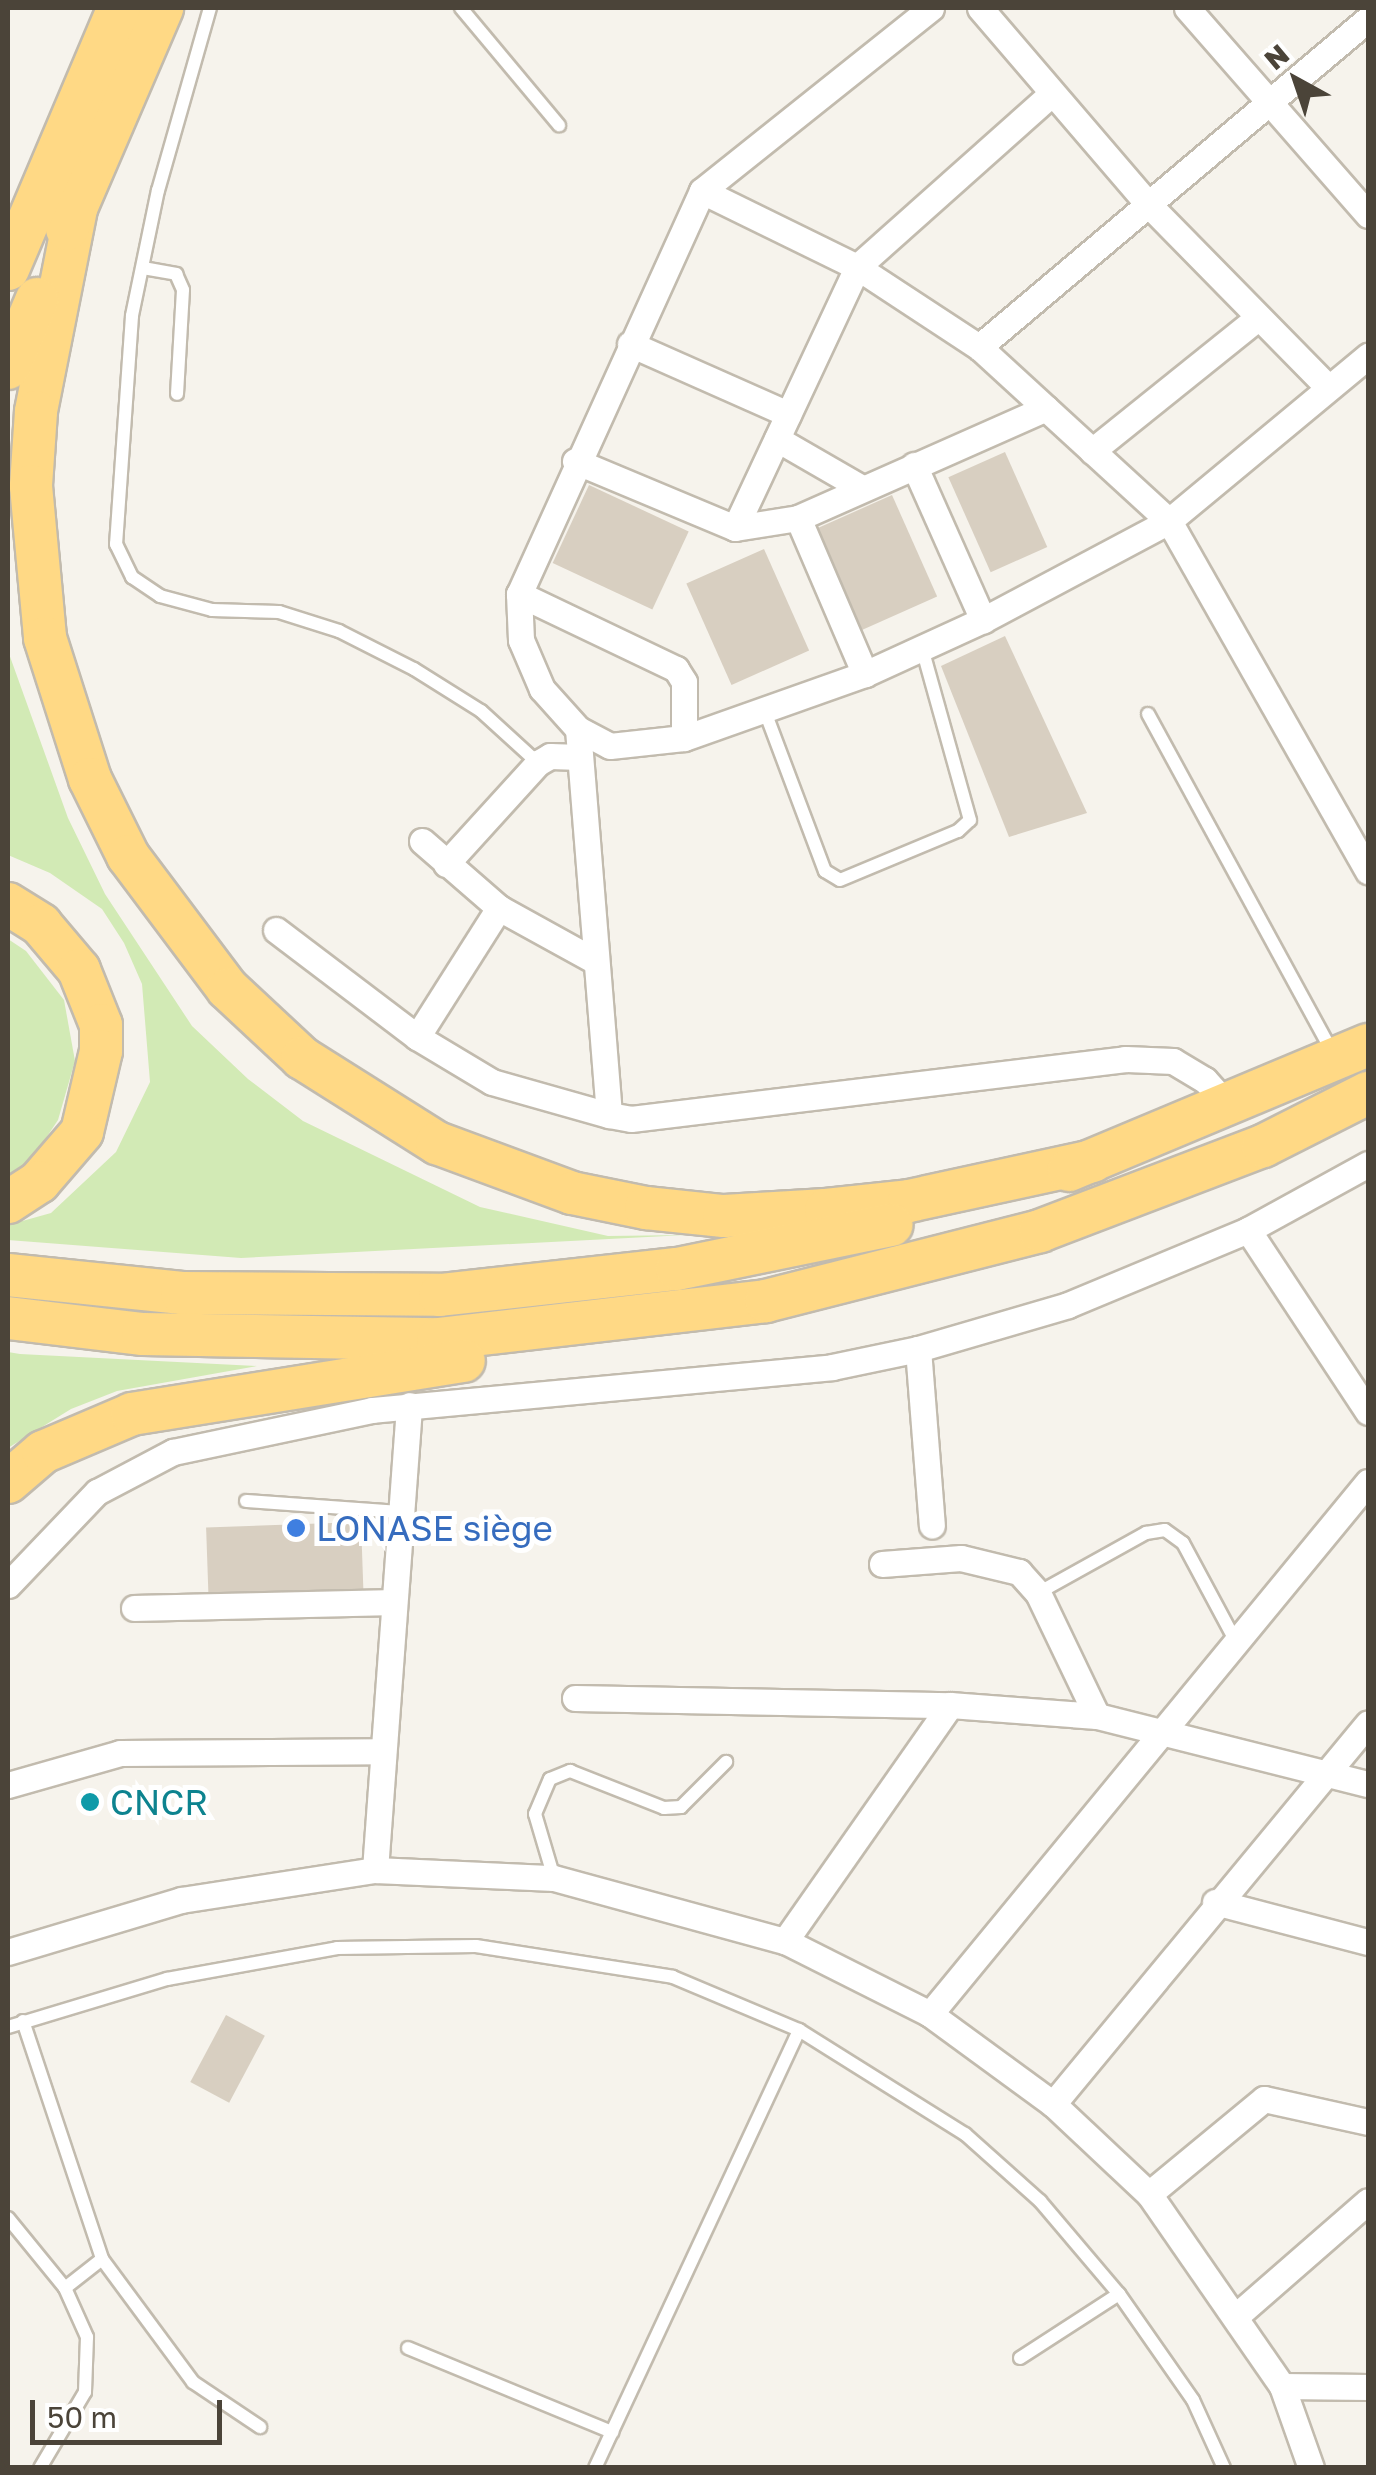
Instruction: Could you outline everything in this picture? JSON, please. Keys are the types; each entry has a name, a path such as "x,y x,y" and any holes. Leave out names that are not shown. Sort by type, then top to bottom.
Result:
{"highway":[{"path":"8,269 119,8"},
{"path":"8,368 162,8"},
{"path":"77,204 36,412 32,486 45,638 90,779 128,856 172,922 252,1012 302,1058 438,1143 572,1193 646,1208 724,1216 826,1210 909,1201 1093,1161"},
{"path":"8,904 60,942 92,995 101,1025 100,1077 82,1132 39,1182 8,1202"},
{"path":"8,1275 182,1293 440,1294 564,1284 822,1242 974,1205 1230,1108 1353,1053"},
{"path":"8,1482 73,1437 172,1403 511,1354 766,1301 1040,1231 1263,1146 1368,1094"},
{"path":"8,1318 143,1334 438,1339 766,1301"}],"street":[{"path":"931,8 702,191 575,462 520,594 521,640 542,689 578,729 610,746 684,738 865,674 983,620 1169,521 1368,356"},
{"path":"980,8 1150,206 1256,320 1328,387"},
{"path":"1187,8 1368,215"},
{"path":"979,347 1368,20"},
{"path":"735,528 857,267 1052,94"},
{"path":"702,191 857,267 979,347 1169,521 1368,871"},
{"path":"1092,450 1256,320"},
{"path":"630,344 788,414"},
{"path":"575,462 735,528 798,518 1046,408"},
{"path":"777,439 862,488"},
{"path":"914,465 983,620"},
{"path":"798,518 865,674"},
{"path":"520,594 676,669 684,682 684,738"},
{"path":"578,729 608,1115"},
{"path":"446,864 538,764 550,756 580,757"},
{"path":"422,841 498,908 595,961"},
{"path":"417,1037 498,908"},
{"path":"276,930 417,1037 492,1082 608,1115 631,1119 906,1081 1124,1059 1174,1061 1205,1080 1230,1108"},
{"path":"8,1586 97,1492 173,1452 408,1404 832,1367 918,1349 1068,1306 1248,1230 1368,1164"},
{"path":"1248,1230 1368,1412"},
{"path":"918,1349 932,1525"},
{"path":"375,1870 408,1404"},
{"path":"930,2014 1168,1732 1368,1482"},
{"path":"882,1564 961,1558 1020,1572 1038,1592 1097,1716"},
{"path":"134,1608 394,1602"},
{"path":"575,1698 950,1705 1097,1716 1368,1784"},
{"path":"785,1941 950,1705"},
{"path":"1052,2104 1215,1902 1368,1724"},
{"path":"8,1785 120,1753 383,1751"},
{"path":"8,1952 181,1900 375,1870 554,1878 785,1941 930,2014 1052,2104 1149,2194 1282,2386 1311,2468"},
{"path":"1215,1902 1368,1942"},
{"path":"1149,2194 1264,2099 1368,2122"},
{"path":"1235,2317 1368,2201"},
{"path":"1282,2386 1368,2387"}],"lane":[{"path":"210,8 158,190 130,336 116,544 132,577 160,596 212,610 279,612 340,632 481,711 538,764"},
{"path":"461,8 559,125"},
{"path":"143,268 176,274 183,290 177,394"},
{"path":"764,710 825,871 840,880 958,831 970,820 922,648"},
{"path":"1148,714 1353,1053"},
{"path":"246,1501 400,1512"},
{"path":"1038,1592 1146,1533 1165,1530 1183,1542 1238,1644"},
{"path":"554,1878 534,1814 550,1780 570,1771 664,1808 681,1807 726,1762"},
{"path":"8,2027 258,1959 337,1948 476,1946 672,1977 798,2030 964,2134 1040,2201 1119,2294 1193,2400 1224,2468"},
{"path":"23,2022 102,2258 193,2382 260,2428"},
{"path":"595,2468 798,2030"},
{"path":"8,2218 66,2288 87,2337 85,2392 40,2468"},
{"path":"66,2288 102,2258"},
{"path":"1020,2358 1119,2294"},
{"path":"408,2348 612,2432"}],"green space":[{"path":"8,651 68,818 105,894 192,1026 248,1079 303,1121 480,1207 608,1236 686,1235 241,1258 8,1240 8,1225 51,1213 116,1152 150,1082 142,984 124,943 102,909 50,873 8,855"},
{"path":"8,939 26,951 64,1000 75,1061 58,1120 28,1165 8,1181"},
{"path":"8,1352 257,1366 117,1391 71,1409 8,1448"}],"building":[{"path":"1005,452 1047,547 991,572 948,477"},
{"path":"589,485 689,531 652,609 553,563"},
{"path":"892,495 937,596 859,631 813,530"},
{"path":"764,549 809,650 731,685 686,584"},
{"path":"1005,636 1087,813 1009,837 941,666"},
{"path":"361,1522 363,1589 208,1594 206,1527"},
{"path":"226,2015 265,2036 229,2103 190,2082"}],"place":[{"name":"LONASE siège","path":"296,1528"},
{"name":"CNCR","path":"90,1802"}]}
